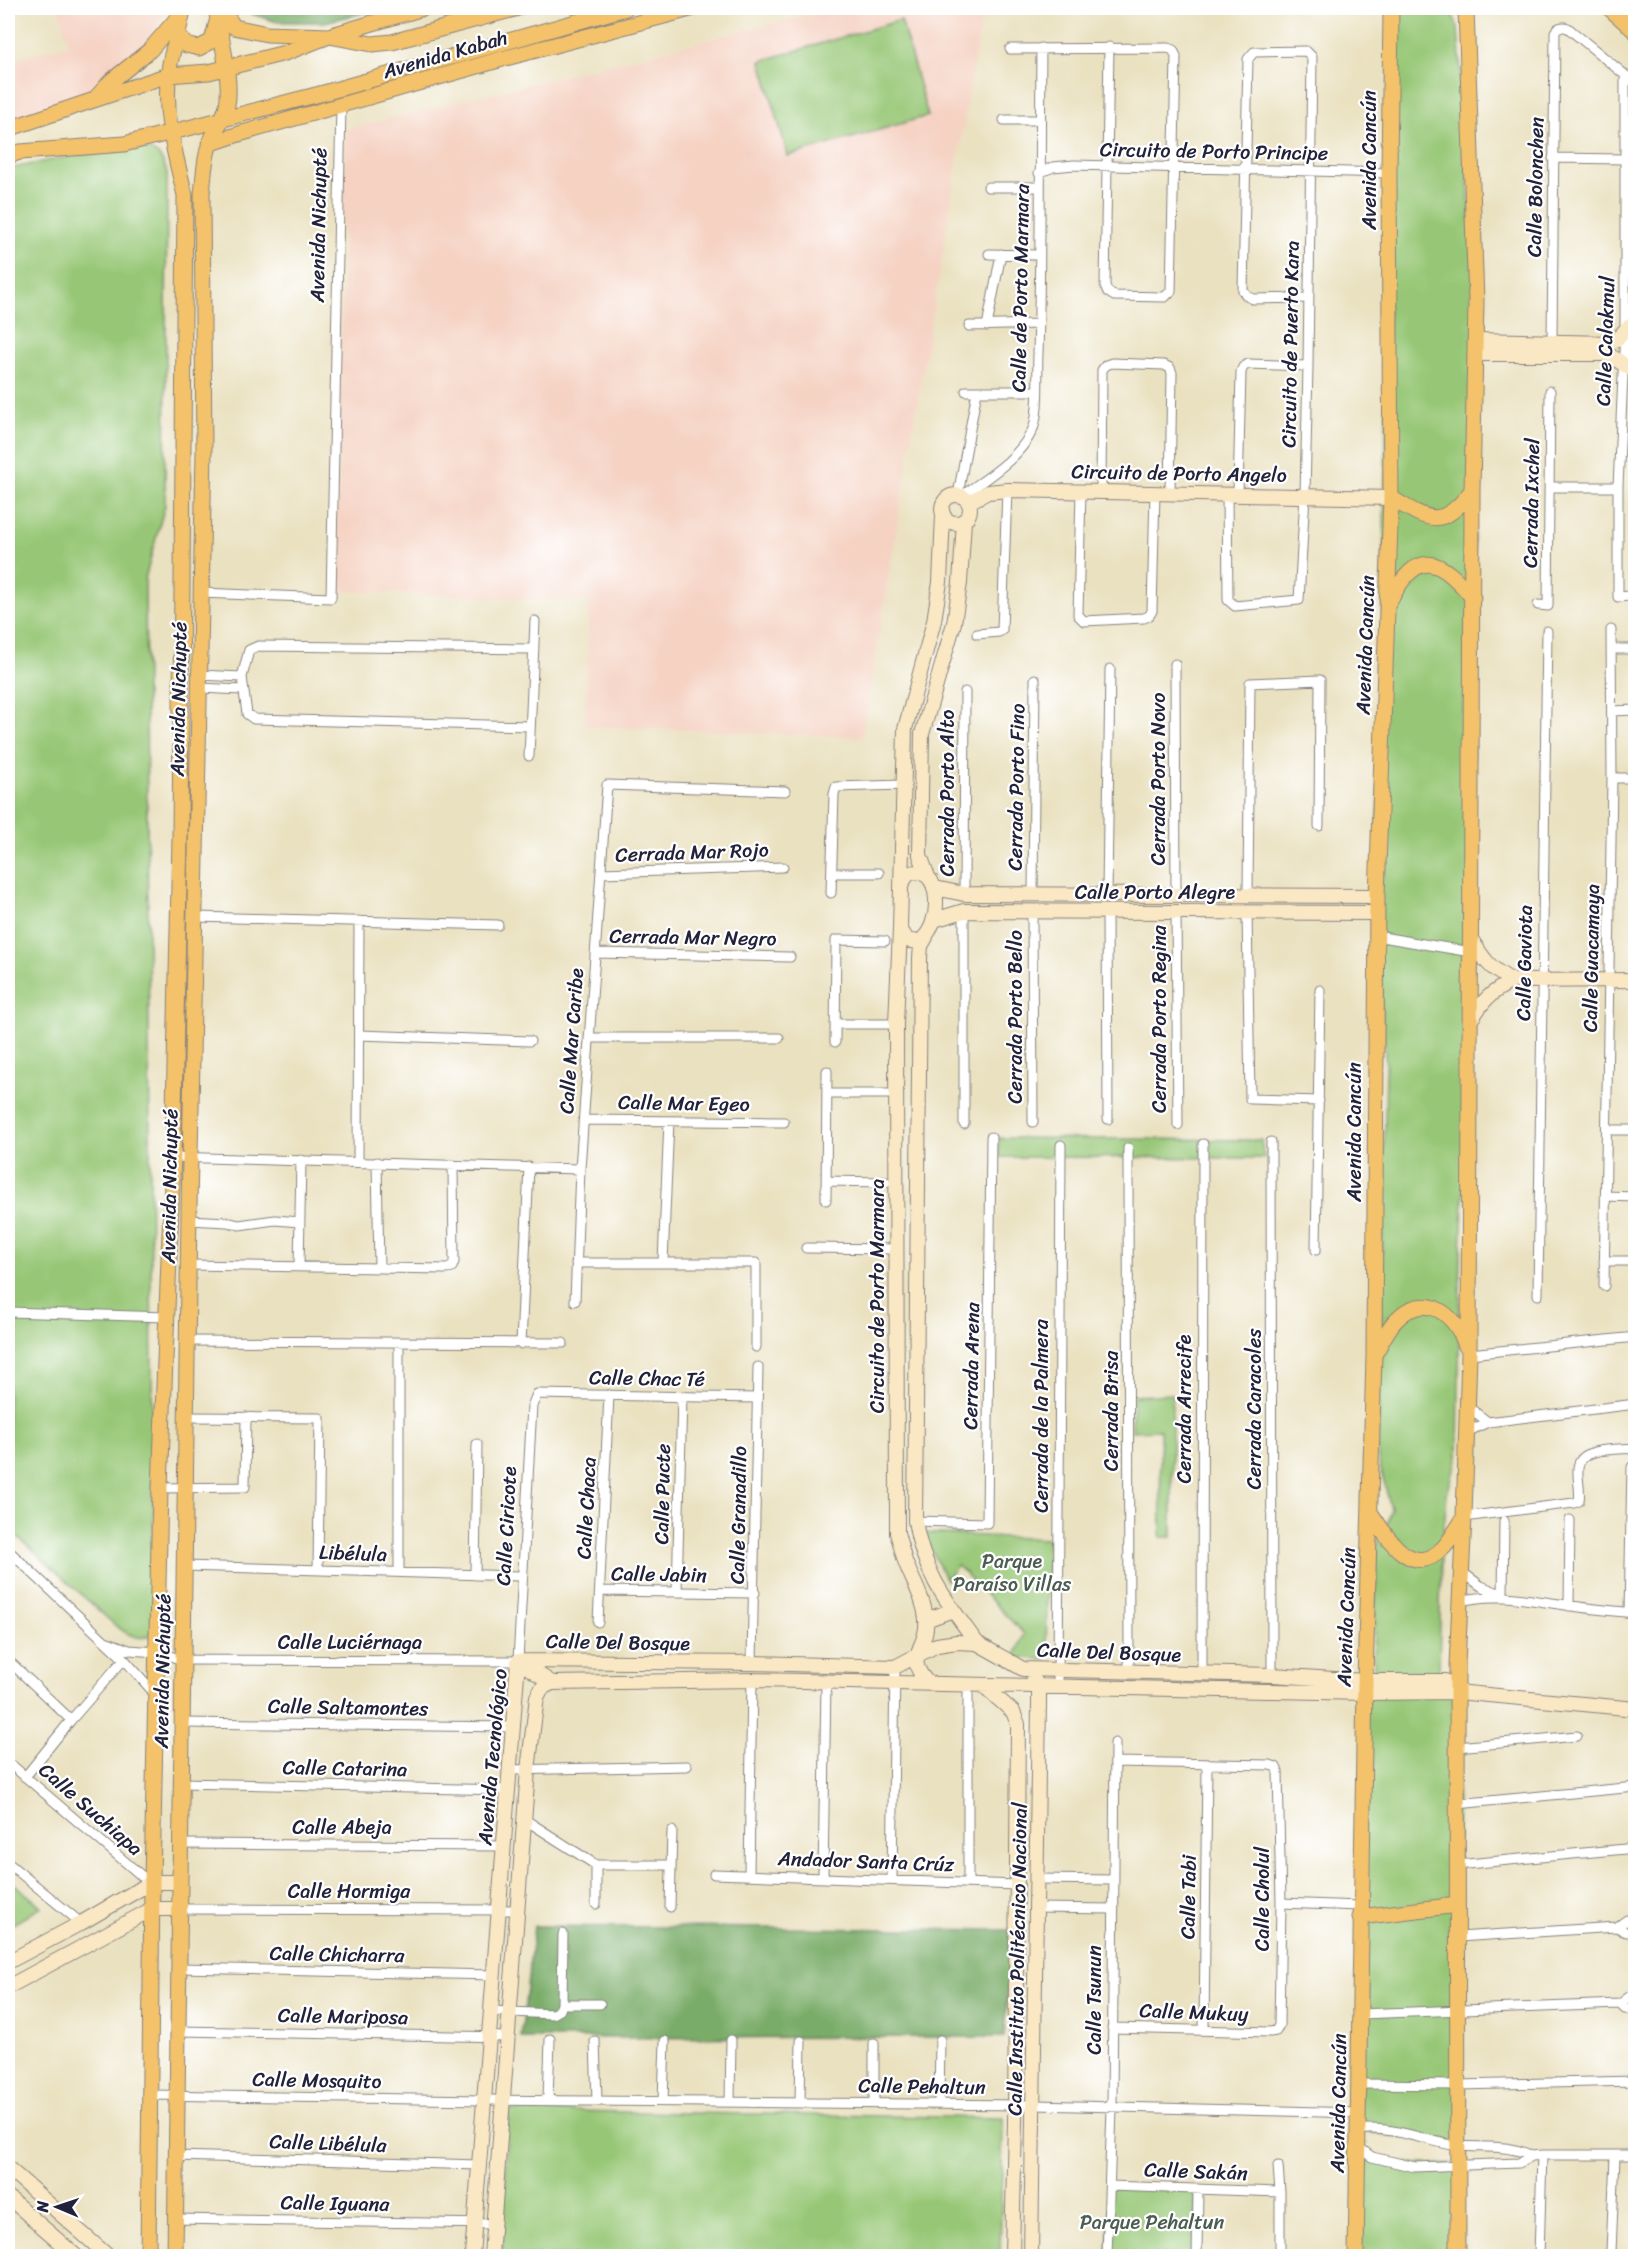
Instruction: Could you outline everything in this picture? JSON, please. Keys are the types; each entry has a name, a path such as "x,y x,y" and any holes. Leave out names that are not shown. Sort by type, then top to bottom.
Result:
{"main road":[{"path":"8,129 168,75 225,68 285,53 329,36 423,8"},
{"name":"Avenida Kabah","path":"329,36 372,44 392,42 518,8"},
{"name":"Avenida Kabah","path":"169,134 626,8"},
{"name":"Avenida Kabah","path":"209,144 671,11 694,8"},
{"path":"1609,8 1635,32"},
{"name":"Avenida Cancún","path":"1356,2256 1360,2113 1360,1912 1374,1355 1376,936 1391,498 1389,173 1392,9"},
{"path":"1458,2256 1457,1692 1469,1354 1472,490 1475,347 1465,9"},
{"path":"168,75 171,52 182,10"},
{"path":"94,99 110,82 150,50 182,10"},
{"path":"218,11 234,27 267,34 329,36"},
{"path":"177,34 186,45 192,48 206,46 212,41 218,11"},
{"path":"218,11 228,102 224,120"},
{"name":"Avenida Nichupté","path":"148,2256 151,1883 160,1488 173,1157 180,837 185,195 169,134 168,75"},
{"path":"320,94 364,99"},
{"name":"Avenida Nichupté","path":"175,2256 187,1341 204,451 202,194 209,144 224,120"},
{"path":"8,156 20,152 124,144 169,134"},
{"path":"185,195 202,194"},
{"path":"1391,498 1418,515 1436,518 1454,510 1472,490"},
{"path":"1388,606 1401,581 1412,570 1422,566 1434,565 1444,568 1473,598"},
{"path":"180,837 196,836"},
{"path":"1374,1355 1392,1325 1400,1317 1409,1310 1425,1307 1438,1309 1450,1317 1459,1328 1469,1354"},
{"path":"1370,1512 1389,1542 1404,1554 1418,1559 1431,1557 1441,1550 1464,1517"},
{"path":"1360,1912 1457,1905"}],"street":[{"name":"Calle Bolonchen","path":"1552,342 1555,32 1561,27 1568,28 1625,75"},
{"path":"1010,49 1109,47 1173,50 1176,56 1172,291 1165,297 1114,296 1105,286 1109,47"},
{"name":"Calle de Porto Marmara","path":"963,498 1003,466 1021,448 1033,430 1038,324 1041,48"},
{"name":"Circuito de Puerto Kara","path":"1233,494 1228,600 1234,606 1296,602 1299,600 1305,495 1311,171 1312,57 1310,53 1306,51 1254,52 1248,58 1246,168"},
{"path":"1625,75 1635,84"},
{"name":"Calle Calakmul","path":"1625,75 1630,327 1622,362 1618,488 1618,597 1630,596"},
{"name":"Avenida Nichupté","path":"201,593 331,598 341,105"},
{"path":"1004,120 1041,120"},
{"path":"1552,158 1625,159"},
{"name":"Circuito de Porto Principe","path":"1039,173 1053,167 1074,165 1389,173"},
{"path":"1246,168 1243,291 1253,299 1308,298"},
{"path":"988,187 1039,187"},
{"path":"989,254 1039,255"},
{"path":"987,326 1001,254"},
{"path":"969,326 1038,324"},
{"path":"1475,347 1552,342 1610,343 1617,341 1630,327"},
{"path":"1475,347 1604,354 1613,356 1626,367 1635,370"},
{"path":"1101,491 1102,370 1106,365 1112,363 1164,365 1170,368 1172,373 1170,492"},
{"path":"1233,494 1243,367 1248,364 1308,366"},
{"path":"964,521 952,523 941,510 948,497 963,498 971,391 1036,391"},
{"name":"Cerrada Ixchel","path":"1538,605 1548,606 1550,391"},
{"path":"1550,488 1618,488"},
{"path":"977,634 1002,630 1007,490"},
{"name":"Circuito de Porto Angelo","path":"963,498 1007,490 1081,490 1391,498"},
{"path":"1081,490 1078,615 1084,621 1144,618 1152,611 1155,492"},
{"name":"Circuito de Porto Marmara","path":"963,498 970,512 964,521 960,583 949,647 922,734 920,855 937,905 934,920 921,946 915,1521 919,1547 930,1575 977,1643"},
{"name":"Circuito de Porto Marmara","path":"916,1657 925,1634 926,1620 922,1602 905,1561 897,1533 896,1024 902,883 904,729 929,644 940,582 943,515"},
{"path":"940,582 960,583"},
{"path":"529,756 536,621"},
{"name":"Calle Guacamaya","path":"1604,1286 1612,778 1611,630"},
{"name":"Calle Gaviota","path":"1538,1295 1547,631"},
{"path":"530,726 254,719 247,714 242,677 249,650 258,646 534,649"},
{"path":"1611,649 1635,649"},
{"name":"Cerrada Porto Novo","path":"1175,663 1176,894"},
{"path":"1108,1119 1107,895 1110,669"},
{"path":"200,681 242,677"},
{"name":"Cerrada Porto Fino","path":"1032,895 1035,679"},
{"path":"1319,826 1320,680 1250,683 1247,912 1250,1099 1319,1101"},
{"path":"200,681 242,690"},
{"name":"Cerrada Porto Alto","path":"964,894 965,692"},
{"path":"1612,711 1635,710"},
{"path":"1612,778 1635,778"},
{"name":"Calle Mar Caribe","path":"575,1300 580,1169 607,785 785,791"},
{"path":"831,893 836,787 903,785"},
{"name":"Cerrada Mar Rojo","path":"601,873 783,867"},
{"path":"902,883 909,874 915,872 931,883"},
{"path":"832,873 879,873"},
{"name":"Calle Porto Alegre","path":"931,883 964,894 1377,896"},
{"path":"964,894 964,1124"},
{"path":"1032,895 1032,911"},
{"name":"Calle Porto Alegre","path":"934,920 964,911 1377,913"},
{"name":"Cerrada Porto Bello","path":"1032,911 1033,1122"},
{"name":"Cerrada Porto Regina","path":"1176,912 1178,1125"},
{"path":"195,917 498,925"},
{"path":"358,1162 359,921"},
{"path":"900,928 905,939 911,942 918,942 926,937"},
{"path":"1376,936 1471,945 1496,972 1513,981"},
{"path":"835,1042 836,940 885,941"},
{"name":"Cerrada Mar Negro","path":"595,953 790,957"},
{"path":"1470,1021 1484,1000 1495,990 1513,981 1635,980"},
{"path":"1316,1250 1320,990"},
{"path":"835,1024 896,1024"},
{"path":"359,1035 530,1041"},
{"path":"589,1038 780,1038"},
{"path":"826,1200 827,1071"},
{"path":"827,1094 896,1094"},
{"name":"Calle Mar Egeo","path":"584,1120 784,1122"},
{"path":"663,1262 669,1121"},
{"path":"1607,1130 1635,1130"},
{"name":"Cerrada Arena","path":"915,1521 987,1523 992,1137"},
{"name":"Cerrada Caracoles","path":"1271,1142 1272,1675"},
{"name":"Cerrada Arrecife","path":"1202,1674 1203,1144"},
{"name":"Cerrada de la Palmera","path":"1058,1686 1061,1145"},
{"name":"Cerrada Brisa","path":"1128,1148 1129,1673"},
{"path":"173,1157 580,1169"},
{"path":"299,1267 301,1160"},
{"path":"377,1162 379,1268"},
{"path":"189,1265 447,1269 452,1267 454,1262 453,1165"},
{"path":"521,1344 529,1167"},
{"path":"826,1180 886,1182"},
{"path":"1605,1196 1635,1197"},
{"path":"189,1220 239,1225 275,1220 300,1222"},
{"path":"806,1248 896,1249"},
{"path":"1604,1261 1635,1261"},
{"path":"576,1263 756,1263 756,1347"},
{"path":"8,1312 166,1317"},
{"path":"1469,1354 1635,1337"},
{"path":"187,1341 563,1343"},
{"path":"399,1343 399,1572"},
{"name":"Calle Granadillo","path":"752,1663 758,1367"},
{"name":"Calle Chac Té","path":"537,1394 757,1398"},
{"name":"Calle Ciricote","path":"518,1661 532,1406 537,1394"},
{"name":"Calle Chaca","path":"598,1622 609,1395"},
{"name":"Calle Pucte","path":"677,1592 682,1396"},
{"path":"1467,1432 1488,1422 1635,1404"},
{"path":"1467,1406 1488,1422"},
{"path":"186,1417 320,1418 318,1570"},
{"path":"160,1488 245,1487 246,1417"},
{"path":"476,1575 477,1444"},
{"path":"1464,1517 1579,1501 1578,1466 1581,1457 1589,1453 1635,1448"},
{"path":"1460,1601 1478,1596 1503,1595 1632,1613 1632,1467"},
{"path":"1569,1606 1570,1520"},
{"path":"1503,1595 1504,1521"},
{"path":"8,1550 124,1659 156,1695"},
{"name":"Libélula","path":"184,1566 521,1576"},
{"path":"1461,1572 1481,1586 1503,1595"},
{"name":"Calle Jabin","path":"600,1591 754,1593"},
{"path":"926,1620 953,1610"},
{"name":"Calle Luciérnaga","path":"105,1641 129,1650 157,1652 183,1660 518,1661"},
{"name":"Calle Del Bosque","path":"518,1661 752,1663 895,1668 937,1645 957,1642 977,1643 1023,1669 1272,1675 1365,1687"},
{"path":"916,1657 919,1674 929,1684"},
{"path":"25,1777 124,1659"},
{"path":"8,1660 71,1720"},
{"name":"Avenida Tecnológico","path":"472,2256 518,1661 552,1683"},
{"path":"892,1880 895,1668"},
{"path":"1023,1669 1040,1686"},
{"path":"749,1875 752,1680"},
{"name":"Calle Del Bosque","path":"552,1683 752,1680 1040,1686 1365,1687 1457,1692 1635,1709"},
{"path":"823,1878 826,1681"},
{"name":"Avenida Tecnológico","path":"491,2256 528,1770 537,1697 542,1688 552,1683"},
{"path":"968,1684 968,1883"},
{"name":"Calle Instituto Politécnico Nacional","path":"983,1685 1013,1712 1018,1724 1012,2256"},
{"name":"Calle Instituto Politécnico Nacional","path":"1031,2256 1040,1686"},
{"name":"Calle Saltamontes","path":"182,1723 513,1727"},
{"path":"1457,1747 1577,1736"},
{"name":"Calle Tsunun","path":"1107,2256 1112,2108 1115,1743"},
{"path":"1018,1747 1039,1747"},
{"name":"Calle Suchiapa","path":"8,1762 151,1883"},
{"path":"1115,1762 1207,1765"},
{"name":"Calle Cholul","path":"1207,1765 1270,1765 1276,1767 1278,1772 1281,1903 1279,2025 1276,2031"},
{"name":"Calle Tabi","path":"1204,2030 1207,1765"},
{"path":"509,1770 687,1766"},
{"name":"Calle Catarina","path":"181,1783 508,1790"},
{"path":"1457,1804 1635,1787"},
{"path":"524,1819 596,1865 671,1865"},
{"path":"670,1907 672,1831"},
{"name":"Calle Abeja","path":"180,1844 504,1846"},
{"path":"1457,1865 1635,1848"},
{"path":"8,1863 81,1923"},
{"path":"596,1865 596,1904"},
{"name":"Andador Santa Crúz","path":"714,1874 1017,1885"},
{"path":"1038,1879 1113,1880"},
{"path":"8,1962 151,1883 180,1882"},
{"path":"1281,1903 1360,1912"},
{"path":"1037,1908 1113,1909"},
{"path":"8,1987 152,1909 180,1909"},
{"name":"Calle Hormiga","path":"180,1909 518,1910"},
{"path":"1458,1937 1617,1927 1627,1920 1635,1923"},
{"path":"1617,1927 1623,1932 1635,1929"},
{"path":"491,2011 553,2014 560,2010 562,2004 562,1934"},
{"name":"Calle Chicharra","path":"179,1968 494,1975"},
{"path":"1360,2014 1620,2004 1629,1997 1635,1997"},
{"path":"562,2004 600,2004"},
{"path":"1620,2004 1625,2009 1635,2008"},
{"name":"Calle Mukuy","path":"1112,2028 1276,2031"},
{"name":"Calle Mariposa","path":"178,2031 508,2037"},
{"path":"548,2100 550,2039"},
{"path":"730,2102 731,2040"},
{"path":"939,2104 940,2040"},
{"path":"595,2041 597,2101"},
{"path":"663,2102 665,2041"},
{"path":"800,2103 801,2042"},
{"path":"874,2043 874,2103"},
{"path":"1360,2084 1458,2085 1635,2081"},
{"name":"Calle Mosquito","path":"150,2095 484,2100"},
{"name":"Calle Pehaltun","path":"484,2100 1035,2105 1360,2113"},
{"path":"1359,2130 1373,2128 1387,2130 1459,2146 1520,2149 1532,2156"},
{"path":"1358,2147 1372,2157 1415,2167 1519,2163 1532,2156 1542,2155 1635,2155"},
{"path":"1539,2256 1542,2155"},
{"name":"Calle Libélula","path":"176,2156 479,2165"},
{"path":"1611,2252 1615,2156"},
{"path":"1278,2166 1280,2256"},
{"path":"8,2168 108,2256"},
{"path":"8,2189 18,2178"},
{"name":"Calle Sakán","path":"1110,2186 1280,2192"},
{"path":"1197,2256 1198,2189"},
{"path":"8,2197 76,2256"},
{"name":"Calle Iguana","path":"175,2219 494,2224"}],"shaded area":[{"path":"58,8 166,8 165,14 142,52 111,81 70,102 8,120 8,61 69,44"},
{"path":"835,8 983,8 862,737 585,726 589,601 336,591 345,130"}],"green space":[{"path":"240,8 386,8 325,22 277,22"},
{"path":"1394,8 1450,8 1458,28 1476,302 1471,982 1460,1285 1458,1456 1447,1494 1441,1559 1439,1673 1374,1671 1377,1535 1382,1546 1391,1509 1378,1458 1386,1068 1376,935"},
{"path":"901,20 928,116 788,156 761,61"},
{"path":"145,148 158,155 167,173 165,505 145,579 154,1608 153,1627 149,1636 140,1638 117,1627 8,1528 8,169 76,155"},
{"path":"999,1138 1261,1140 1264,1158 999,1157"},
{"path":"1172,1394 1172,1537 1161,1537 1160,1430 1132,1431 1133,1396"},
{"name":"Parque Paraíso Villas","path":"923,1533 1048,1539 1046,1660 1015,1657 1024,1634 957,1565 946,1580"},
{"path":"1457,1692 1459,2146 1359,2130 1365,1693"},
{"path":"8,1879 42,1907 8,1927"},
{"path":"534,1926 1012,1930 1004,2037 521,2038"},
{"path":"508,2110 1003,2118 1000,2256 502,2256"},
{"path":"1358,2147 1390,2163 1458,2165 1459,2256 1358,2256"},
{"name":"Parque Pehaltun","path":"1110,2187 1196,2190 1195,2256 1108,2253"}]}
